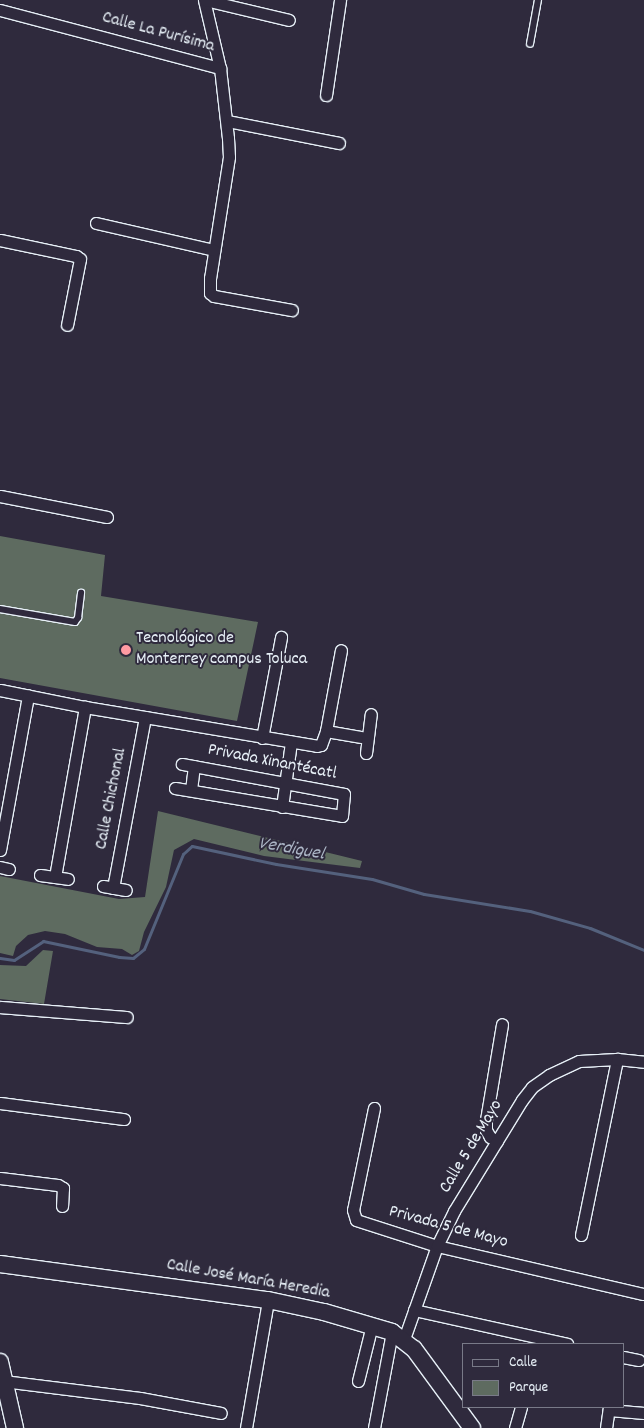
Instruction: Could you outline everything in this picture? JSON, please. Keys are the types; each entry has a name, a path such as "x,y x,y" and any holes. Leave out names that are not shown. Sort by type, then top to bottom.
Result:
{"main road":[{"name":"Calle José María Heredia","path":"0,1264 268,1300 372,1325 398,1335 414,1349 466,1425"},
{"path":"0,1362 15,1428"}],"street":[{"path":"289,20 204,0 220,68 227,121 229,157 214,250 210,293 214,296 292,310"},
{"path":"326,95 340,0"},
{"name":"Calle La Purísima","path":"0,10 220,68"},
{"path":"227,121 339,143"},
{"path":"96,223 214,250"},
{"path":"0,240 76,256 80,259 67,325"},
{"path":"0,496 107,516"},
{"path":"262,738 280,637"},
{"path":"0,690 262,738 321,746 326,731 341,650"},
{"path":"0,850 28,696"},
{"path":"55,878 85,707"},
{"path":"366,752 371,714"},
{"name":"Calle Chichonal","path":"126,890 108,887 145,717"},
{"path":"326,731 367,738"},
{"path":"282,807 291,742"},
{"name":"Privada Xinantécatl","path":"176,788 342,816 344,794 182,764"},
{"path":"190,790 194,766"},
{"path":"40,875 68,879"},
{"path":"0,1007 127,1017"},
{"path":"497,1141 490,1137 486,1130 486,1120 502,1024"},
{"path":"581,1235 617,1059"},
{"name":"Calle 5 de Mayo","path":"374,1428 398,1335 414,1310 437,1246 458,1203 522,1100 532,1087 549,1074 579,1061 617,1059 644,1062"},
{"path":"0,1103 124,1119"},
{"name":"Privada 5 de Mayo","path":"374,1108 353,1218 362,1223 437,1246 644,1294"},
{"path":"0,1178 58,1185 63,1188 62,1206"},
{"path":"246,1428 268,1300"},
{"path":"414,1310 562,1343"},
{"path":"358,1381 372,1325"},
{"path":"624,1357 639,1360"},
{"path":"3,1381 140,1398 221,1413"},
{"path":"515,1428 521,1408"},
{"path":"606,1428 609,1408 644,1413"}],"lane":[{"path":"530,44 538,0"},
{"path":"0,609 75,622 78,618 81,593"}],"green space":[{"name":"Tecnológico de Monterrey campus Toluca","path":"0,536 105,555 101,596 258,622 237,721 0,678"},
{"path":"158,811 362,861 360,868 264,856 194,839 174,850 166,887 144,932 139,951 132,955 122,949 97,947 65,934 45,931 28,935 16,946 13,956 0,953 0,876 119,899 145,897"},
{"path":"43,950 53,951 44,1004 0,999 0,965 26,966"}],"waterway":[{"name":"Verdiguel","path":"0,958 14,960 43,941 119,957 133,958 144,949 183,854 192,846 276,864 372,879 424,894 530,911 590,928 644,950"}],"place":[{"name":"Tecnológico de Monterrey campus Toluca","path":"126,650"}]}
